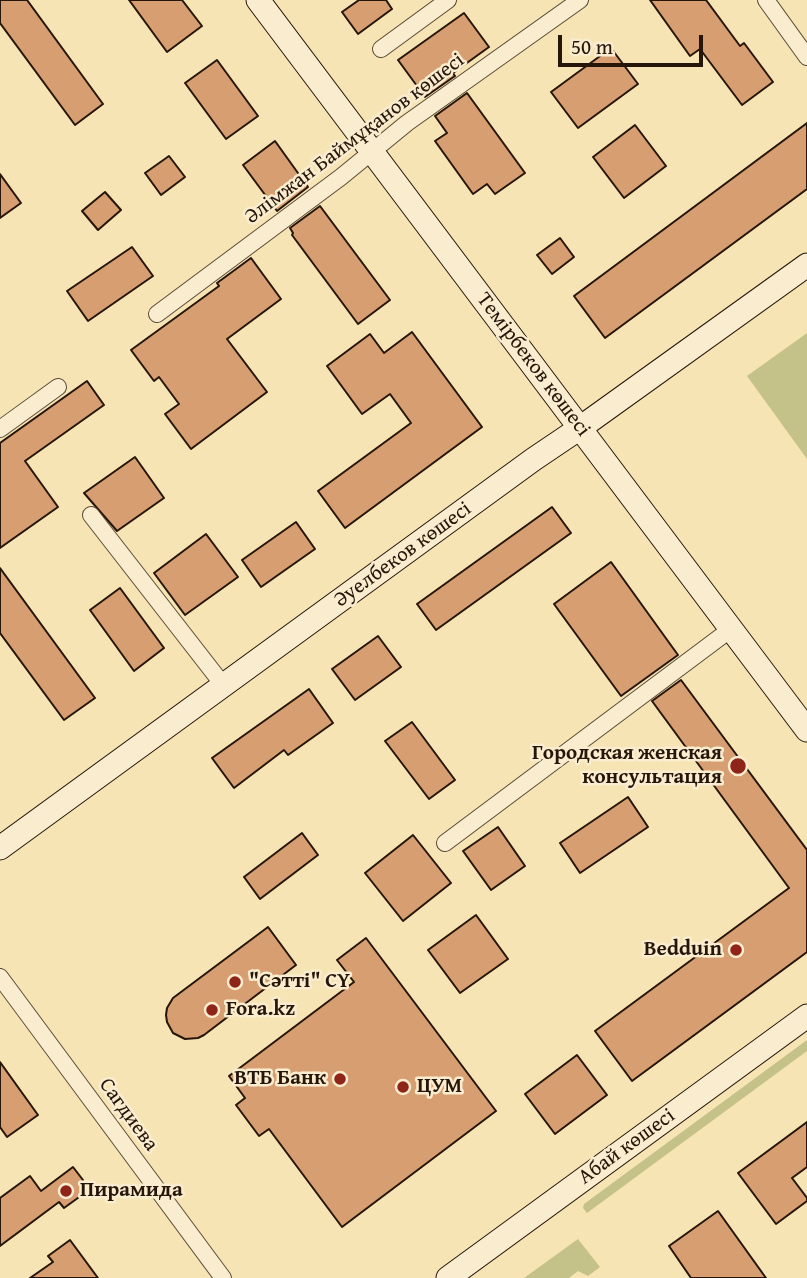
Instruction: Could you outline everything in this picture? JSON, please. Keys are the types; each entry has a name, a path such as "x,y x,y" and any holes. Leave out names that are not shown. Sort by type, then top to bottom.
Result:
{"street":[{"name":"Темірбеков көшесі","path":"258,0 807,730"},
{"path":"381,49 448,0"},
{"name":"Әлімжан Баймұқанов көшесі","path":"157,314 373,152 407,123 580,0"},
{"path":"766,0 807,57"},
{"name":"Әуелбеков көшесі","path":"0,848 534,459 807,265"},
{"path":"0,429 58,387"},
{"path":"91,515 224,686"},
{"path":"445,843 731,629"},
{"name":"Сагдиева","path":"0,977 223,1278"},
{"name":"Абай көшесі","path":"448,1278 807,1016"}],"shaded area":[{"path":"807,333 807,459 747,376"},
{"path":"807,1040 807,1051 587,1213 583,1208 584,1204"},
{"path":"578,1239 600,1267 588,1276 578,1271 569,1278 524,1278"}],"building":[{"path":"0,0 27,0 103,104 75,125 0,23"},
{"path":"129,0 182,0 202,26 167,52"},
{"path":"359,0 386,0 392,9 358,34 342,12"},
{"path":"650,0 706,0 740,46 744,43 773,82 742,105 700,49 690,56"},
{"path":"464,13 489,47 425,97 398,60"},
{"path":"611,48 638,84 578,128 551,92"},
{"path":"217,60 258,116 226,139 185,83"},
{"path":"467,93 525,173 495,194 487,184 473,194 435,141 447,133 435,116"},
{"path":"807,123 807,189 605,338 574,296"},
{"path":"635,125 666,166 624,198 593,157"},
{"path":"275,141 308,187 277,211 243,165"},
{"path":"169,156 185,177 161,195 145,173"},
{"path":"0,174 21,203 0,218"},
{"path":"105,192 121,210 98,230 82,211"},
{"path":"320,206 390,300 358,324 292,235 290,228"},
{"path":"560,238 574,257 552,274 537,255"},
{"path":"132,247 153,276 88,321 67,291"},
{"path":"251,258 281,299 227,339 267,392 191,449 165,414 179,404 159,377 154,381 131,350 219,286 217,283"},
{"path":"412,332 482,427 345,528 318,491 411,423 390,394 362,414 327,366 370,334 384,353"},
{"path":"87,381 104,405 25,461 58,507 0,548 0,443"},
{"path":"135,457 164,498 117,531 84,493"},
{"path":"552,507 571,533 436,630 417,604"},
{"path":"296,522 315,549 261,587 242,560"},
{"path":"206,534 238,577 185,615 154,573"},
{"path":"611,562 678,655 621,696 554,604"},
{"path":"0,568 95,698 64,720 0,633"},
{"path":"120,588 164,648 134,671 90,610"},
{"path":"378,636 401,667 355,700 332,669"},
{"path":"681,680 807,850 807,952 632,1081 595,1031 789,888 652,701"},
{"path":"309,689 333,723 288,755 284,750 234,788 212,758"},
{"path":"412,722 455,780 429,799 385,741"},
{"path":"628,797 648,827 580,873 560,843"},
{"path":"498,827 525,866 491,890 463,851"},
{"path":"302,833 318,855 260,899 244,877"},
{"path":"413,835 451,883 403,921 365,873"},
{"path":"476,915 508,959 460,993 428,950"},
{"name":"\"Сәтті\" СY","path":"268,927 296,965 204,1035 185,1039 173,1033 166,1015 173,998"},
{"name":"ЦУМ","path":"366,938 496,1111 342,1227 269,1129 259,1136 236,1105 245,1098 229,1076 354,982 337,960"},
{"path":"577,1055 607,1095 555,1134 525,1094"},
{"path":"0,1062 38,1115 7,1137 0,1127"},
{"path":"807,1122 807,1167 792,1178 807,1201 776,1224 738,1173"},
{"path":"73,1167 83,1180 82,1195 64,1208 59,1202 0,1246 0,1198 30,1176 41,1191"},
{"path":"718,1211 766,1278 691,1278 669,1246"},
{"path":"70,1240 98,1278 30,1278 53,1262 48,1256"}],"place":[{"name":"Городская женская консультация","path":"738,766"},
{"name":"Bedduin","path":"736,950"},
{"name":"\"Сәтті\" СY","path":"235,982"},
{"name":"Fora.kz","path":"212,1010"},
{"name":"ВТБ Банк","path":"340,1079"},
{"name":"ЦУМ","path":"403,1087"},
{"name":"Пирамида","path":"66,1191"}]}
